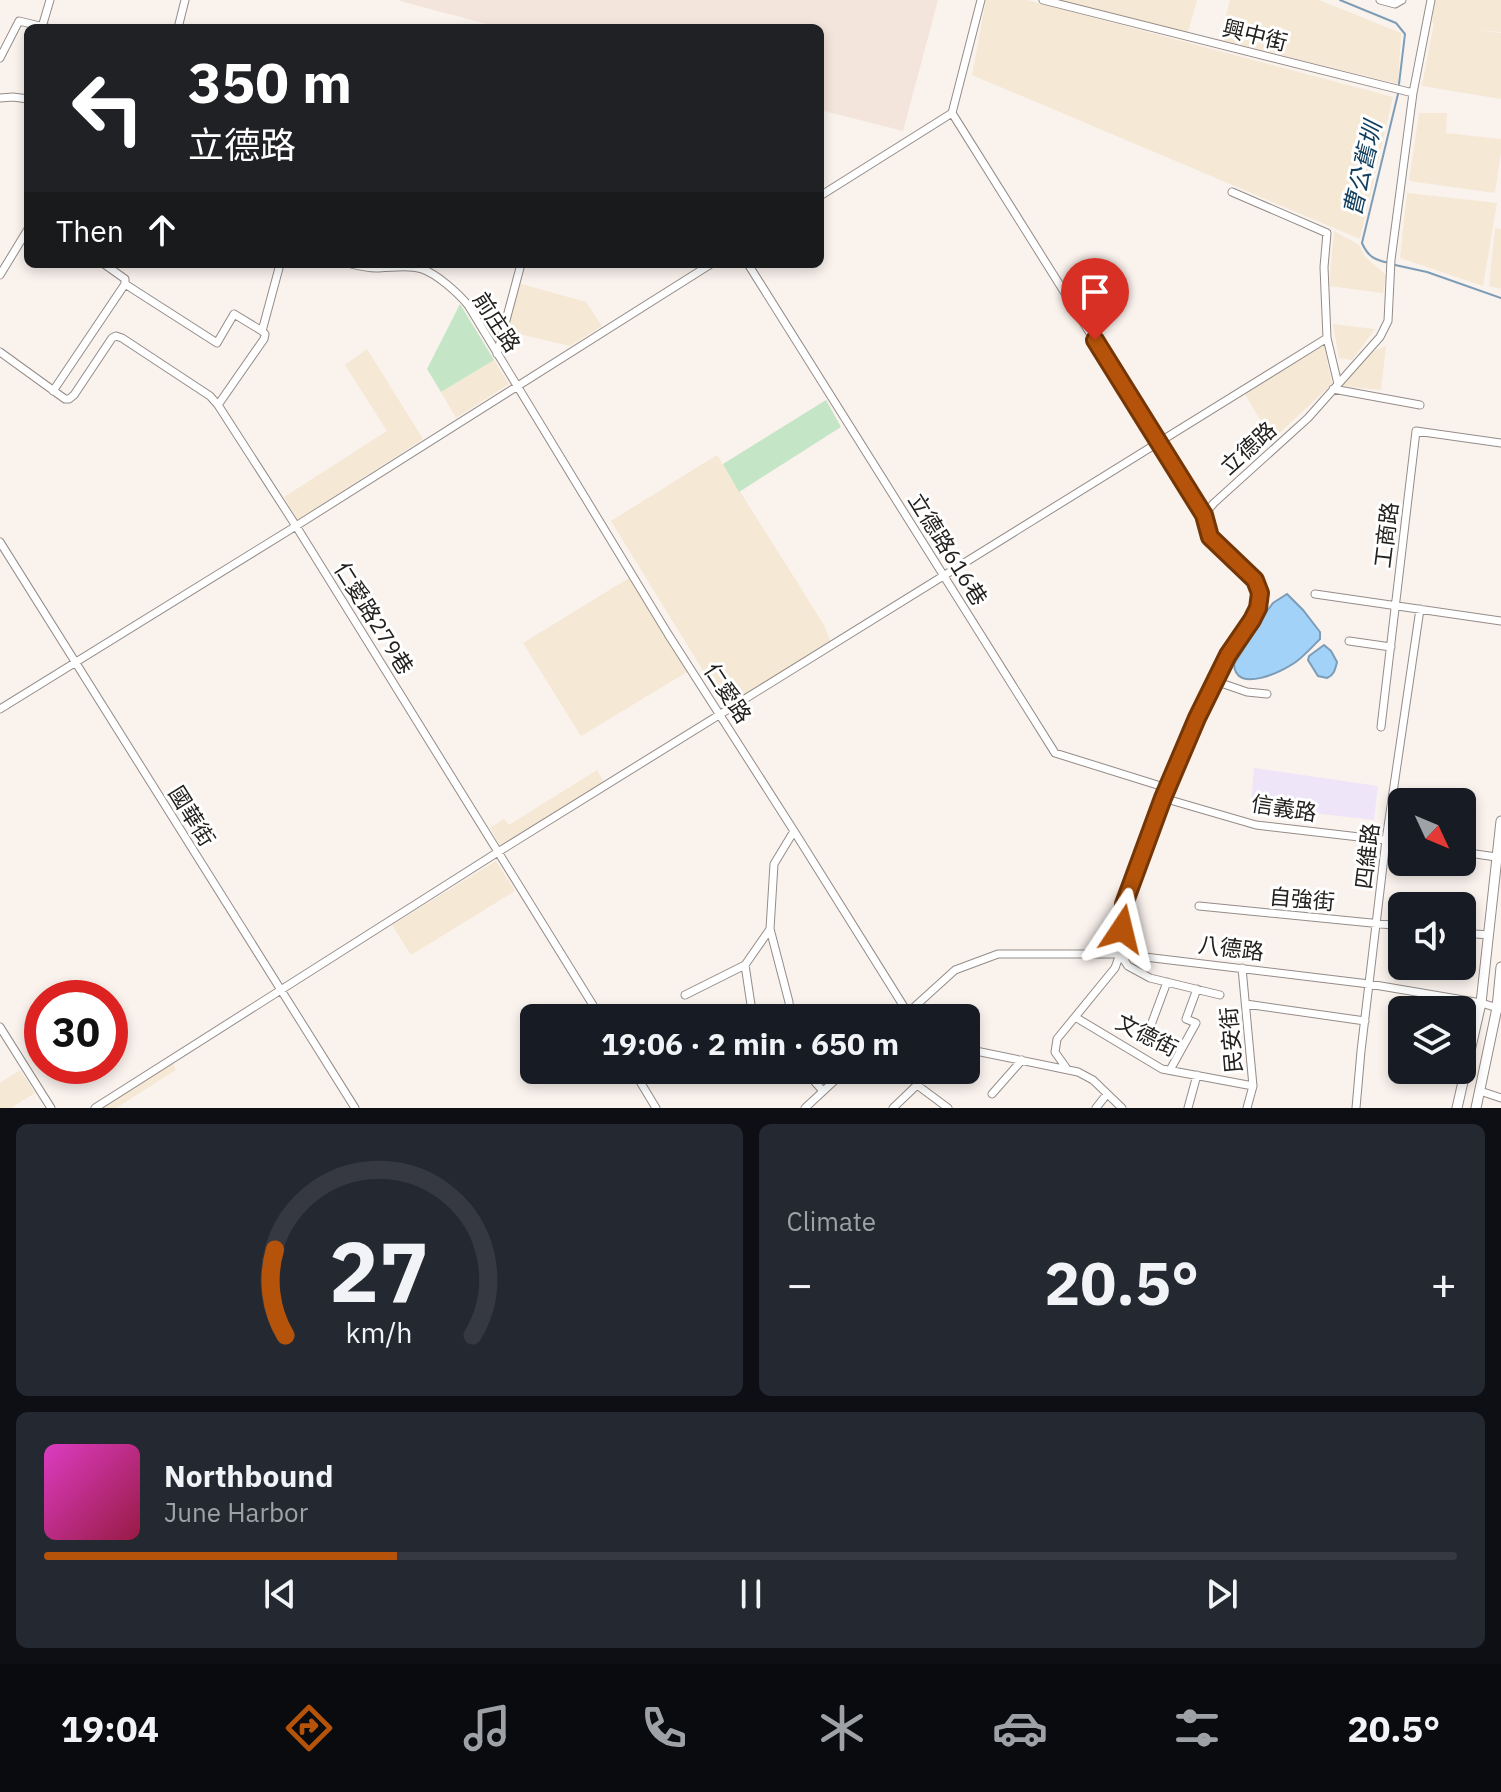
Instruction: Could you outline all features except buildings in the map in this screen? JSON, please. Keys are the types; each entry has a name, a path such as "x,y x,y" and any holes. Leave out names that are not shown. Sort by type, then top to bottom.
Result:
{"main road":[{"path":"1457,1108 1481,1003 1501,821"},
{"path":"1476,1108 1499,1008 1501,967"}],"street":[{"path":"46,24 50,0"},
{"path":"179,24 185,0"},
{"path":"824,193 952,113 981,0"},
{"name":"興中街","path":"1043,0 1413,93"},
{"path":"1380,0 1390,4 1402,0"},
{"name":"立德路","path":"1204,515 1308,418 1386,328 1413,93 1431,0"},
{"path":"0,58 19,21 32,24"},
{"path":"1,97 24,98"},
{"path":"952,113 1159,441 1204,515 1210,537 1255,580 1260,593 1258,608 1228,655 1163,798 1124,904 1120,954 1115,968 1057,1039 1055,1052 1067,1069"},
{"path":"1232,192 1327,233 1324,267 1327,338 1336,386 1420,405"},
{"path":"0,275 24,236"},
{"path":"0,352 53,391 125,284 125,279 110,268"},
{"path":"262,331 279,268"},
{"name":"前庄路","path":"421,268 461,297 517,386"},
{"path":"497,354 520,268"},
{"path":"0,709 705,268"},
{"name":"立德路616巷","path":"750,268 1055,753 1167,788"},
{"path":"125,284 217,343 234,314 265,334 218,405"},
{"name":"仁愛路279巷","path":"53,391 65,399 74,395 116,336 189,381 218,405 592,1004"},
{"path":"95,1108 498,852 1327,338"},
{"name":"仁愛路","path":"517,386 899,1004"},
{"name":"工商路","path":"1381,727 1416,431 1501,443"},
{"name":"國華街","path":"0,542 355,1108"},
{"path":"1315,594 1501,621"},
{"name":"四維路","path":"1356,1108 1386,840 1420,609"},
{"path":"1349,641 1391,647"},
{"path":"1215,681 1247,692 1267,694"},
{"name":"信義路","path":"1163,798 1256,825 1386,840"},
{"path":"789,1004 770,929 774,864 794,831"},
{"path":"1476,854 1496,857"},
{"name":"自強街","path":"1199,906 1388,925"},
{"path":"685,995 745,965 770,929"},
{"path":"1476,934 1489,935"},
{"name":"八德路","path":"919,1004 955,970 998,954 1120,954 1369,984 1499,1008"},
{"path":"1120,954 1128,966 1150,978 1220,995"},
{"path":"745,965 751,1004"},
{"name":"民安街","path":"1242,968 1253,1086 1247,1108"},
{"path":"1151,1025 1167,982"},
{"path":"1170,1070 1196,1023 1186,1019 1197,989"},
{"path":"1246,1004 1365,1021"},
{"name":"文德街","path":"1075,1017 1162,1069 1253,1086"},
{"path":"0,1027 51,1108"},
{"path":"980,1052 1085,1075 1122,1108"},
{"path":"992,1094 1022,1060"},
{"path":"1188,1108 1197,1075"},
{"path":"641,1084 656,1108"},
{"path":"817,1084 823,1091"},
{"path":"805,1108 831,1084"},
{"path":"893,1108 917,1085 948,1108"},
{"path":"1480,1091 1501,1098"},
{"path":"1096,1108 1107,1094"}],"shaded area":[{"path":"938,0 903,131 824,111 824,24 487,24 400,1"},
{"path":"986,0 1027,0 1393,97 1360,239 972,75"},
{"path":"1062,0 1197,0 1188,32"},
{"path":"1230,0 1319,0 1401,33 1398,84 1220,40"},
{"path":"1435,0 1501,0 1501,32 1474,29 1501,33 1501,99 1422,86 1434,23"},
{"path":"1419,113 1447,113 1446,133 1501,139 1495,193 1409,181"},
{"path":"1407,193 1497,203 1483,286 1400,258"},
{"path":"1495,228 1501,229 1501,289 1489,286"},
{"path":"1334,231 1359,245 1365,257 1386,275 1383,293 1329,286"},
{"path":"518,283 586,302 602,326 570,346 507,331"},
{"path":"1333,324 1375,329 1352,360 1339,358"},
{"path":"1324,345 1332,384 1272,440 1245,394"},
{"path":"1386,346 1381,390 1342,386 1373,351"},
{"path":"367,349 423,439 297,520 284,497 387,431 345,365"},
{"path":"494,360 509,384 456,418 441,392"},
{"path":"717,455 824,625 830,641 726,708 611,521"},
{"path":"629,578 687,672 581,736 523,643"},
{"path":"1254,768 1378,786 1374,820 1251,806"},
{"path":"597,770 604,782 501,847 490,828 504,819 509,825"},
{"path":"496,861 515,891 411,955 392,925"},
{"path":"171,1061 176,1070 116,1108 94,1108"},
{"path":"20,1070 24,1084 29,1084 35,1093 11,1108 0,1108 0,1083"}],"green space":[{"path":"460,304 494,360 441,392 427,369"},
{"path":"826,400 841,427 739,492 723,464"}],"water":[{"path":"1287,594 1320,632 1320,639 1300,659 1282,670 1261,678 1242,678 1236,673 1234,664 1273,603"},
{"path":"1324,645 1337,662 1334,672 1327,678 1318,676 1308,660"}],"waterway":[{"name":"曹公舊圳","path":"1340,0 1396,23 1405,34 1399,84"},
{"name":"曹公舊圳","path":"1389,263 1372,257 1362,243 1398,94"},
{"name":"曹公舊圳","path":"1395,265 1427,272 1501,298"}],"route":[{"path":"1095,340 1204,515 1210,537 1255,580 1260,593 1258,608 1228,655 1163,798 1124,904 1122,929"}]}
